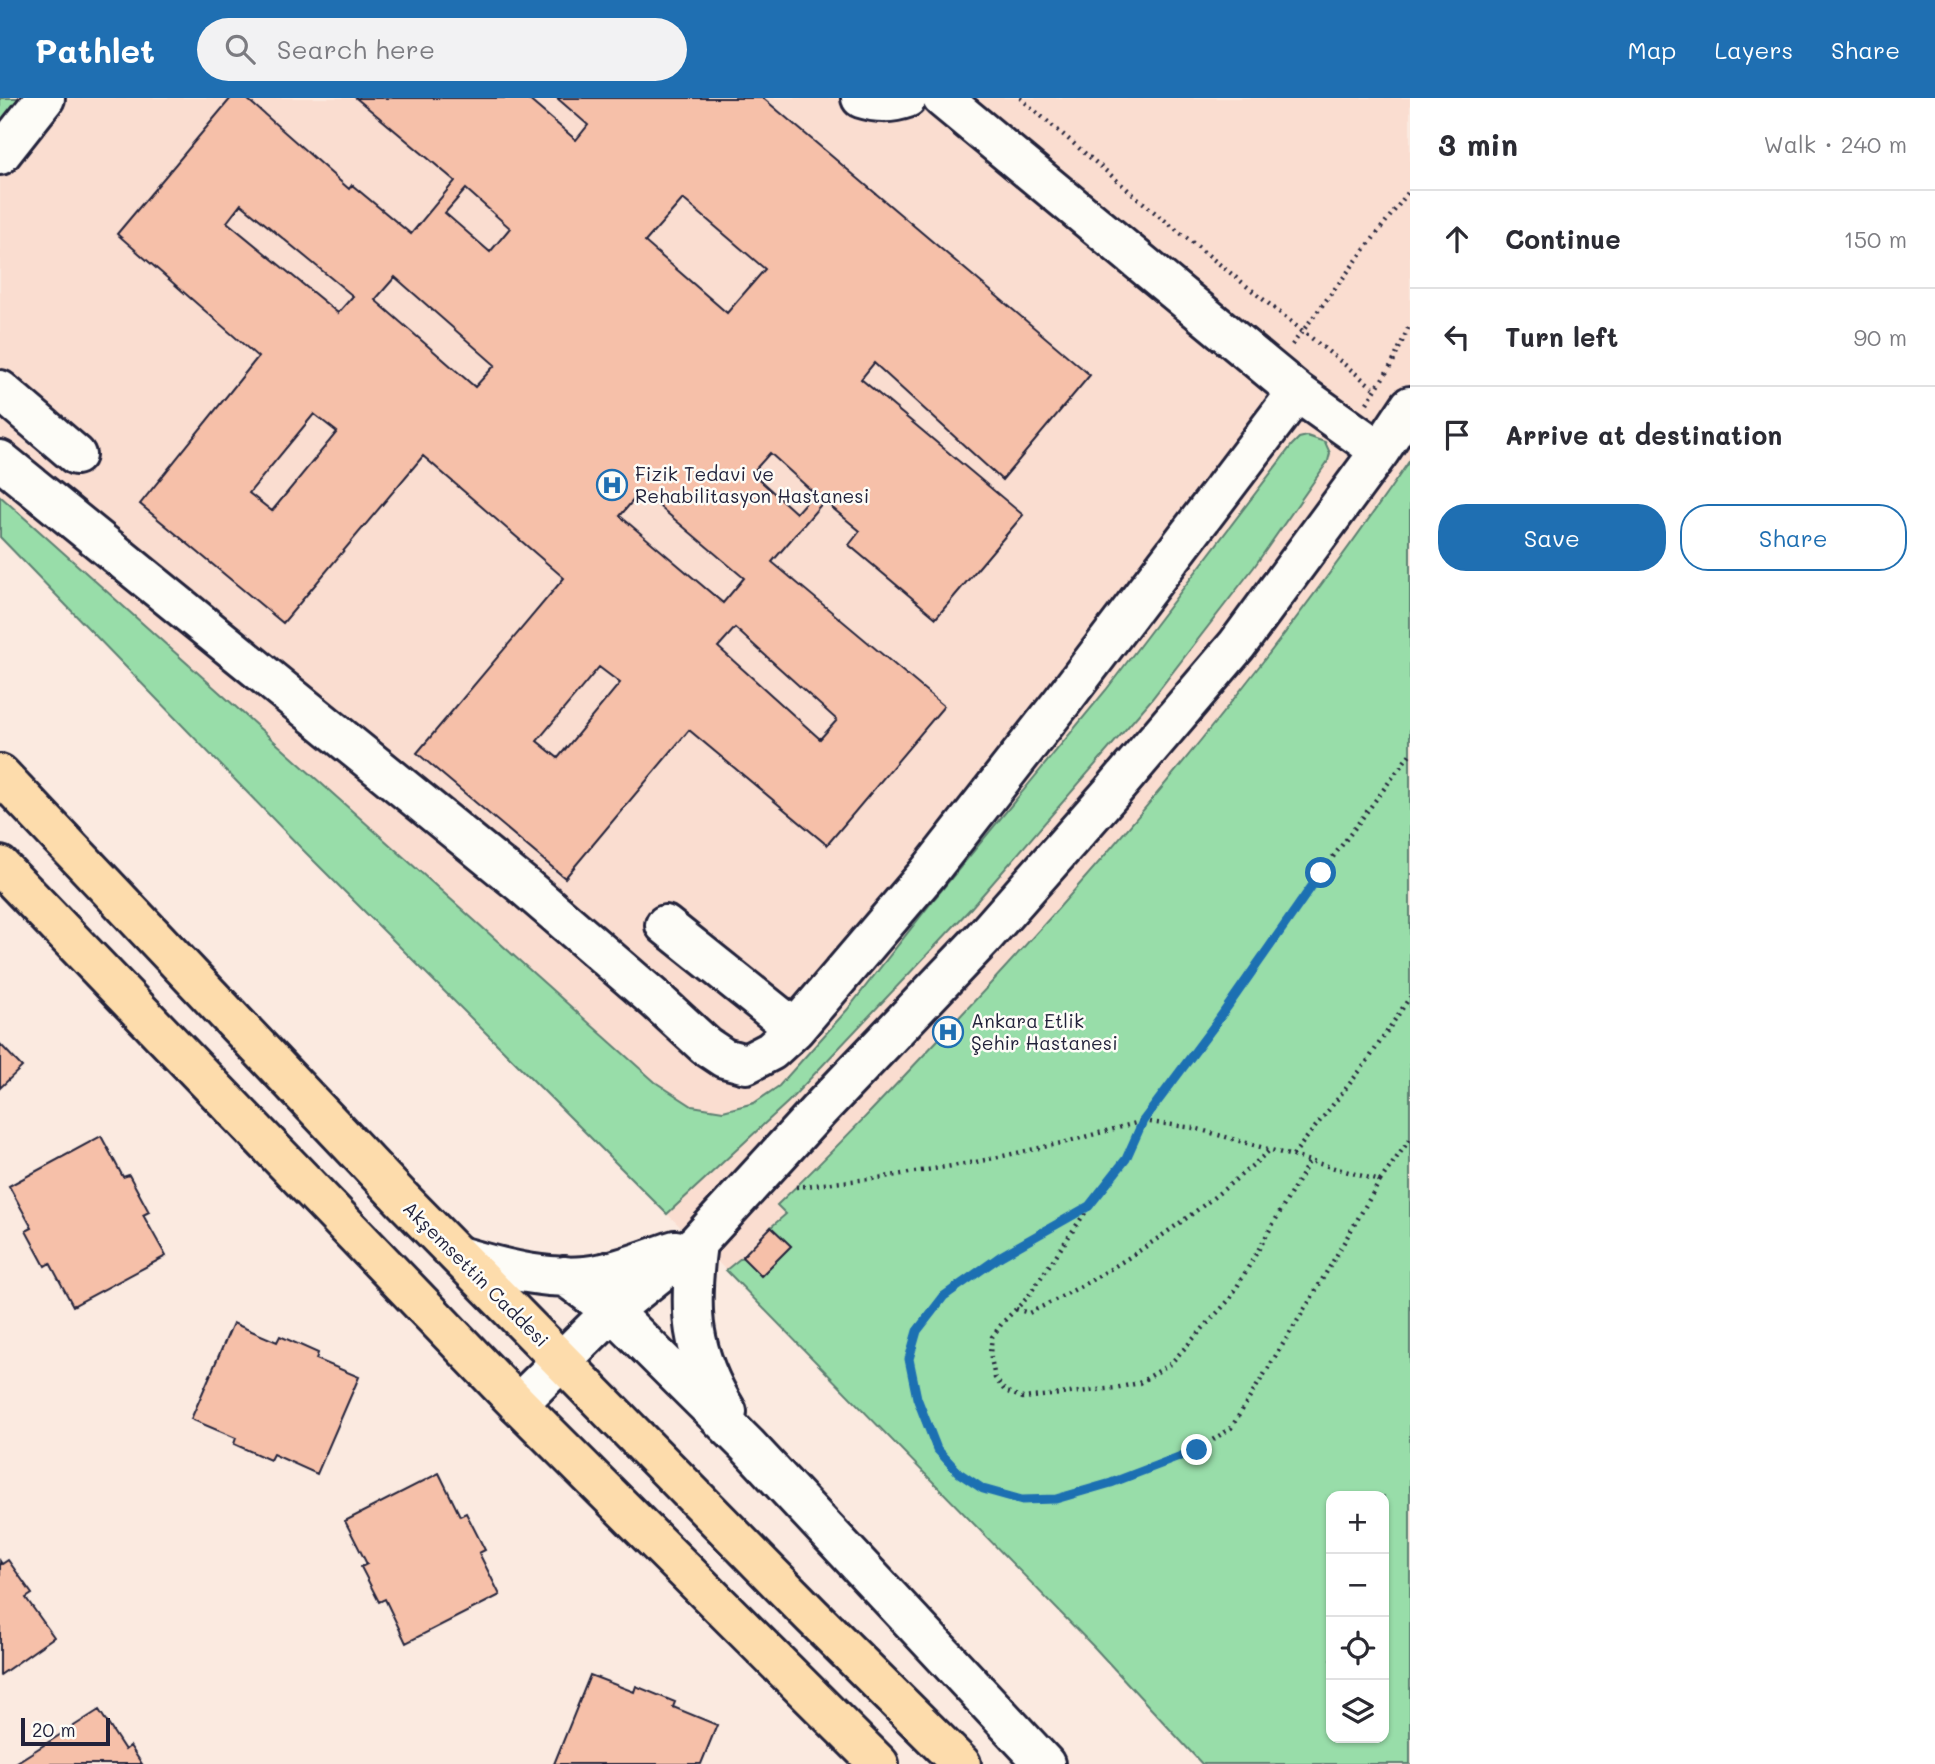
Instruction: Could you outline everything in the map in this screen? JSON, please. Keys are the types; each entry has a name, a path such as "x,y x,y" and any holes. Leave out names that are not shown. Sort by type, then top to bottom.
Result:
{"main road":[{"name":"Akşemsettin Caddesi","path":"0,774 401,1198 961,1764"},
{"path":"0,866 518,1404 879,1764"}],"lane":[{"path":"0,155 45,98"},
{"path":"861,98 878,103 907,98"},
{"path":"942,98 1284,382 1380,451"},
{"path":"0,460 524,886 706,1046 724,1058 746,1064 771,1051 795,1029 927,874 1061,703 1284,382"},
{"path":"0,390 76,456"},
{"path":"518,1404 612,1311 697,1243 983,938 1237,645 1410,406"},
{"path":"665,925 795,1029"},
{"path":"459,1256 503,1268 565,1276 601,1274 697,1243"},
{"path":"697,1243 691,1286 692,1321 713,1389 747,1445"},
{"path":"565,1276 612,1311 747,1445 1045,1764"}],"path":[{"path":"1020,98 1153,211 1375,389"},
{"path":"1284,382 1303,330 1410,190"},
{"path":"1310,1160 1230,1299 1170,1364 1139,1382 1115,1388 1023,1398 1005,1391 995,1378 990,1353 992,1338 1027,1298 1089,1206 1126,1159 1143,1121 1410,754"},
{"path":"1293,1155 1366,1063 1410,997"},
{"path":"796,1187 878,1178 976,1162 1143,1121 1194,1128 1380,1181"},
{"path":"1089,1206 1001,1256 944,1296 917,1331 909,1359 917,1398 937,1449 959,1473 983,1489 1022,1500 1056,1499 1111,1483 1197,1450 1231,1429 1380,1181 1410,1139"},
{"path":"1016,1309 1029,1313 1075,1291 1172,1229 1272,1149"}],"shaded area":[{"name":"Ankara Etlik Şehir Hastanesi","path":"0,98 1410,98 1410,1764 1202,1764 1095,1648 726,1270 303,850 0,537"}],"green space":[{"path":"0,98 22,98 0,125"},
{"path":"1307,436 1325,442 1330,453 1328,461 1254,567 1151,700 971,908 788,1102 667,1214 303,850 0,537 0,496 655,1082 692,1106 723,1111 754,1103 779,1086 847,1010 1106,690 1292,445 1299,438"},
{"path":"1410,460 1410,1764 1202,1764 1095,1648 726,1270 742,1257 762,1275 791,1246 771,1227 786,1214 777,1205 886,1095 1073,892 1191,752 1303,608"}],"building":[{"name":"Fizik Tedavi ve Rehabilitasyon Hastanesi","path":"231,98 246,98 349,189 352,185 411,234 455,181 356,98 527,98 576,140 588,125 557,98 763,98 1090,375 1002,480 874,363 861,379 1023,515 936,618 849,545 860,531 824,501 772,562 944,706 827,845 689,730 565,878 417,753 564,578 423,456 283,623 140,504 258,357 117,234","holes":["466,189 510,228 490,252 445,213","683,199 765,269 727,313 645,242","241,204 353,296 338,313 227,222","395,277 495,365 475,387 375,300","314,414 337,432 272,511 249,493","770,453 814,493 796,513 752,473","641,491 744,578 723,603 620,516","735,628 837,720 820,739 718,647","599,667 620,683 558,758 537,741"]},
{"path":"0,1044 22,1067 0,1088"},
{"path":"101,1136 123,1177 129,1175 149,1212 143,1215 166,1256 73,1306 50,1263 45,1266 26,1231 32,1228 9,1186"},
{"path":"771,1227 791,1246 761,1276 742,1257"},
{"path":"233,1323 277,1342 280,1336 318,1353 316,1359 359,1377 317,1474 273,1454 270,1460 234,1444 236,1438 191,1419"},
{"path":"439,1473 460,1516 466,1513 485,1550 479,1553 500,1595 406,1643 385,1599 379,1602 361,1567 367,1564 345,1521"},
{"path":"8,1560 32,1594 26,1598 54,1637 0,1675 0,1561 2,1564"},
{"path":"590,1675 634,1692 636,1686 675,1702 673,1707 717,1725 701,1764 554,1764"},
{"path":"99,1710 125,1750 130,1746 142,1764 14,1764"}],"place":[{"name":"Fizik Tedavi ve Rehabilitasyon Hastanesi","path":"612,485"},
{"name":"Ankara Etlik Şehir Hastanesi","path":"948,1032"}],"route":[{"path":"1197,1450 1111,1483 1056,1499 1022,1500 983,1489 959,1473 937,1449 917,1398 909,1359 917,1331 944,1296 1001,1256 1089,1206 1126,1159 1143,1121 1214,1026 1321,873"}]}
